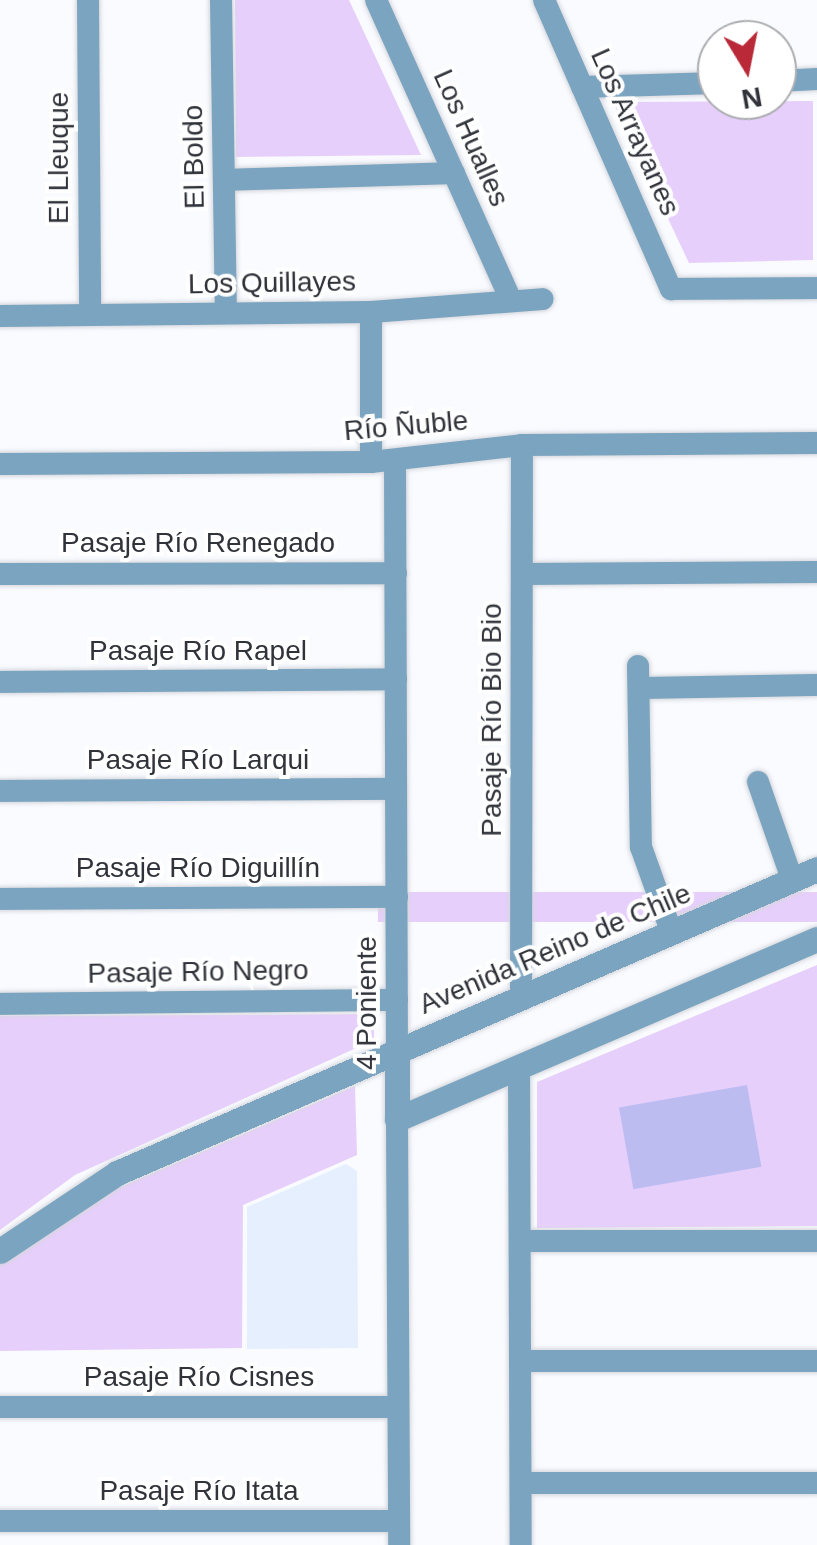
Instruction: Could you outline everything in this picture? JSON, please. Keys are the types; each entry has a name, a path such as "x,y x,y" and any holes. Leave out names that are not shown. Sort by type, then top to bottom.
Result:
{"street":[{"name":"El Lleuque","path":"88,0 90,315"},
{"name":"El Boldo","path":"222,0 226,313"},
{"name":"Los Hualles","path":"376,0 511,301"},
{"name":"Los Arrayanes","path":"544,0 670,289 817,288"},
{"path":"582,88 697,84"},
{"path":"224,180 454,173"},
{"name":"Los Quillayes","path":"0,316 371,312 544,299"},
{"path":"371,312 371,462"},
{"name":"Río Ñuble","path":"0,464 371,462 522,445 817,443"},
{"name":"Pasaje Río Bio Bio","path":"521,996 522,445"},
{"name":"4 Poniente","path":"396,461 399,1545"},
{"path":"522,574 817,572"},
{"name":"Pasaje Río Renegado","path":"0,574 396,573"},
{"path":"671,931 641,846 638,678 817,685"},
{"name":"Pasaje Río Rapel","path":"0,682 396,679"},
{"path":"758,782 792,879"},
{"name":"Pasaje Río Larqui","path":"0,791 396,789"},
{"name":"Avenida Reino de Chile","path":"0,1251 94,1185 817,868"},
{"name":"Pasaje Río Diguillín","path":"0,898 396,897"},
{"path":"397,1119 817,938"},
{"name":"Pasaje Río Negro","path":"0,1004 397,1000"},
{"path":"518,1067 521,1545"},
{"path":"520,1241 817,1241"},
{"path":"520,1361 817,1361"},
{"name":"Pasaje Río Cisnes","path":"0,1407 398,1407"},
{"path":"520,1483 817,1483"},
{"name":"Pasaje Río Itata","path":"0,1520 399,1520"}],"shaded area":[{"path":"235,0 349,0 421,155 236,157"},
{"path":"797,101 813,101 813,260 689,263 613,102 697,102 697,120 797,120"},
{"path":"378,892 817,892 817,922 378,922"},
{"path":"817,965 817,1226 537,1228 537,1082"},
{"path":"374,1014 374,1040 75,1175 0,1230 0,1016"},
{"path":"355,1086 357,1155 243,1205 242,1348 0,1351 0,1265 46,1230 102,1195"},
{"path":"346,1164 357,1171 358,1348 247,1349 247,1207"}],"building":[{"path":"747,1085 761,1167 633,1189 619,1108"}]}
